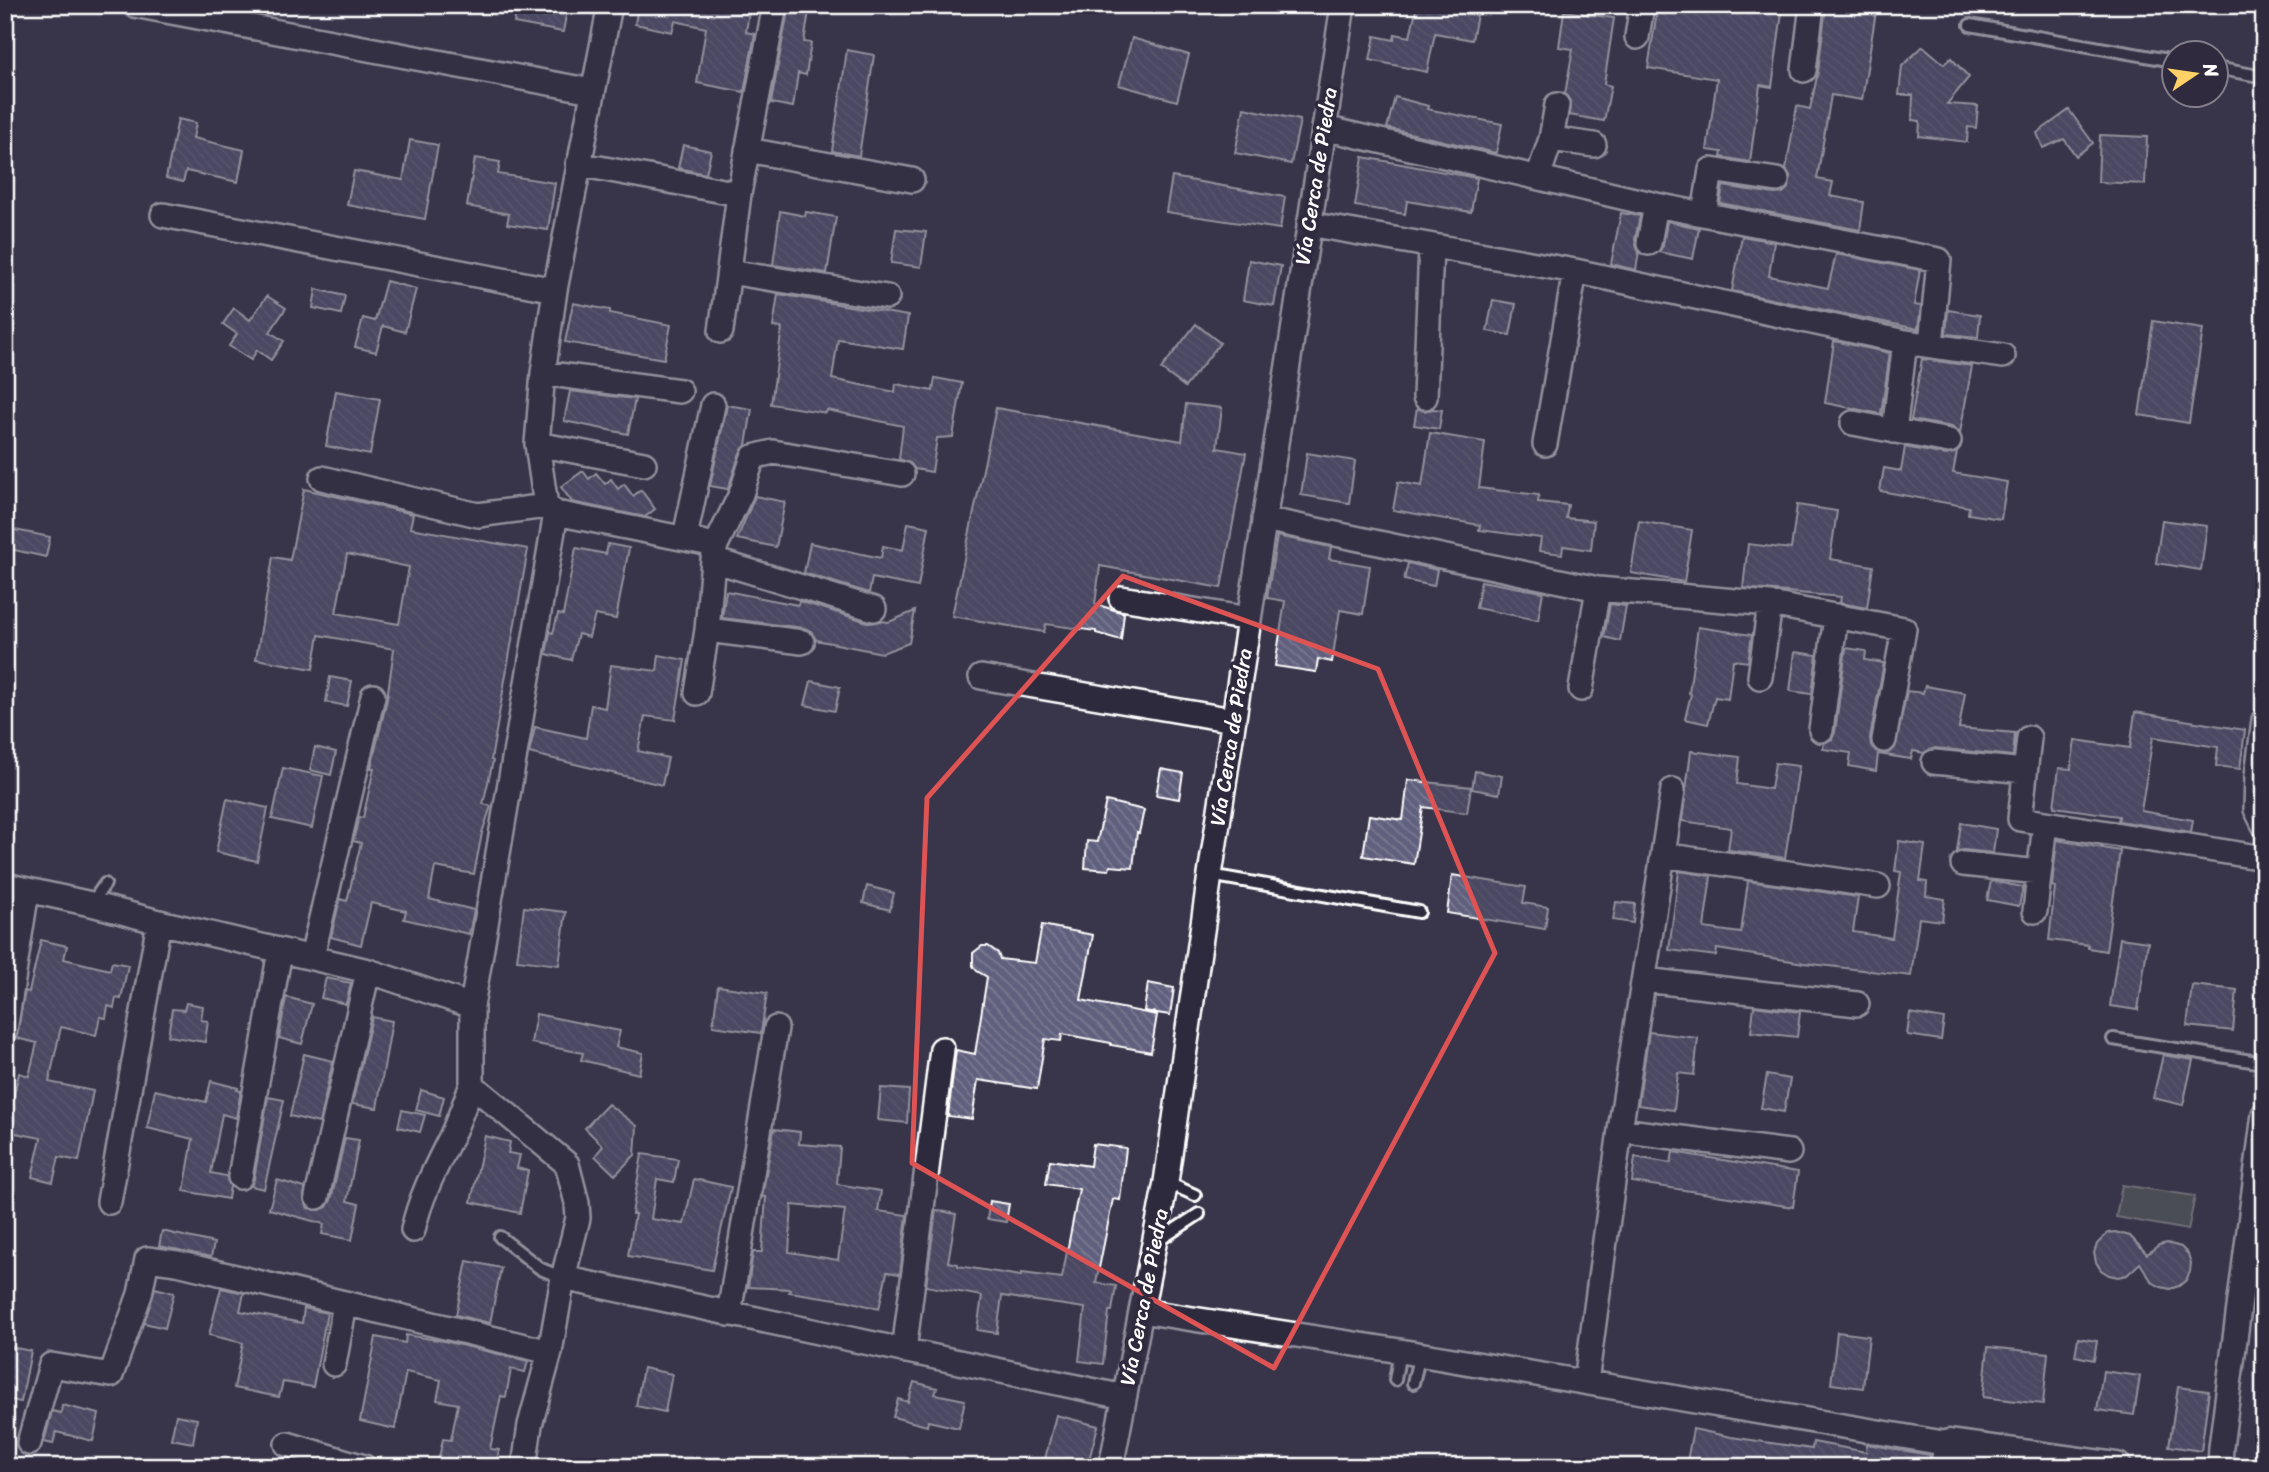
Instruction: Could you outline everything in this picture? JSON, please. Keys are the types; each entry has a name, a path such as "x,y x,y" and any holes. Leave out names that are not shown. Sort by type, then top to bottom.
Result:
{"street":[{"path":"134,5 592,91"},
{"path":"413,1230 417,1210 472,1085 472,1006 551,509 537,444 543,373 555,289 610,5"},
{"path":"721,331 738,194 775,5"},
{"name":"Vía Cerca de Piedra","path":"1111,1467 1166,1182 1233,720 1343,5"},
{"path":"1637,37 1642,5"},
{"path":"1804,69 1812,5"},
{"path":"1538,177 1551,139 1557,105"},
{"path":"1324,128 1656,205 1939,260 1931,344"},
{"path":"1551,139 1594,145"},
{"path":"747,150 912,180"},
{"path":"578,164 738,194"},
{"path":"1704,214 1711,170 1777,180"},
{"path":"1649,243 1656,205"},
{"path":"163,215 555,289"},
{"path":"1309,224 1575,271 1905,342 2003,356"},
{"path":"1425,397 1432,247"},
{"path":"1545,444 1575,271"},
{"path":"729,272 887,297"},
{"path":"1894,431 1905,342"},
{"path":"543,373 680,391"},
{"path":"685,537 713,405"},
{"path":"1853,423 1949,441"},
{"path":"537,444 644,464"},
{"path":"697,693 707,630 714,552 741,494 753,457 773,452 902,474"},
{"path":"322,478 478,515 551,509 685,537 714,552 874,609"},
{"path":"1264,519 1598,589 1770,604 1904,629 1884,740"},
{"path":"1581,689 1598,589"},
{"path":"1121,598 1249,619"},
{"path":"1760,677 1770,604"},
{"path":"1821,730 1836,616"},
{"path":"707,630 802,642"},
{"path":"981,677 1233,720"},
{"path":"312,957 373,696"},
{"path":"2264,719 2256,809 2264,825"},
{"path":"2029,738 2020,819 2264,858"},
{"path":"1934,762 2025,771"},
{"path":"1586,1382 1620,1130 1673,790"},
{"path":"2035,911 2045,824"},
{"path":"1663,855 1878,886"},
{"path":"1963,864 2039,872"},
{"path":"5,1030 16,888 368,971 472,1006"},
{"path":"109,1202 159,922"},
{"path":"240,1177 280,951"},
{"path":"317,1197 368,971"},
{"path":"1644,980 1857,1004"},
{"path":"729,1314 776,1028"},
{"path":"904,1351 942,1049"},
{"path":"472,1085 567,1164 577,1203 578,1218 563,1278 550,1352 530,1425 524,1467"},
{"path":"2220,1467 2264,1114"},
{"path":"1620,1130 1789,1152"},
{"path":"29,1443 51,1365 111,1375 140,1294 147,1259 177,1263 550,1352"},
{"path":"563,1278 1124,1397"},
{"path":"334,1364 345,1304"},
{"path":"1141,1311 1586,1382 1947,1455 2117,1467"},
{"path":"287,1444 364,1467"}],"lane":[{"path":"1970,25 2160,58"},
{"path":"2230,70 2264,77"},
{"path":"1210,875 1419,912"},
{"path":"91,904 105,884"},
{"path":"2113,1039 2264,1063"},
{"path":"1166,1182 1195,1195"},
{"path":"1154,1243 1199,1213"},
{"path":"500,1237 541,1269 563,1278"},
{"path":"1395,1380 1410,1353"},
{"path":"1410,1353 1413,1383"}],"highlighted area":[{"path":"1123,576 1378,669 1495,953 1274,1368 912,1163 927,798"}],"shaded area":[{"path":"2122,1185 2195,1196 2188,1230 2116,1217"}],"building":[{"path":"517,5 568,5 563,32 514,23"},
{"path":"638,5 750,5 746,32 755,34 744,92 697,83 706,28 675,21 672,32 635,24"},
{"path":"789,5 810,5 804,42 811,43 806,75 798,73 793,107 771,103"},
{"path":"1417,5 1479,5 1472,40 1435,33 1427,72 1370,60 1375,36 1394,40 1395,34 1410,37"},
{"path":"1658,5 1783,5 1772,87 1760,85 1750,162 1721,157 1722,152 1707,150 1717,79 1648,68"},
{"path":"1826,5 1877,5 1862,100 1831,95 1817,179 1833,182 1830,196 1864,202 1860,230 1720,203 1723,186 1775,194 1783,193 1788,188 1790,176 1786,169 1797,106 1810,109 1818,72"},
{"path":"1564,11 1614,18 1604,84 1611,86 1604,121 1569,115 1570,101 1565,94 1573,49 1559,47"},
{"path":"1132,38 1189,55 1177,101 1119,85"},
{"path":"1923,46 1944,64 1951,58 1969,77 1947,104 1978,106 1976,128 1968,127 1967,142 1919,136 1920,121 1912,120 1913,95 1899,95 1902,66"},
{"path":"847,50 874,55 859,156 832,151"},
{"path":"1395,97 1428,106 1427,109 1502,124 1496,153 1387,128"},
{"path":"1244,108 1300,120 1291,164 1235,153"},
{"path":"2069,110 2093,143 2076,156 2064,139 2043,148 2037,133"},
{"path":"178,119 196,123 193,138 244,150 238,182 186,171 183,182 166,178"},
{"path":"2100,135 2147,137 2145,184 2098,182"},
{"path":"410,140 438,145 425,219 347,205 354,171 403,180"},
{"path":"683,145 711,151 706,174 678,168"},
{"path":"1363,157 1477,178 1471,212 1407,201 1405,214 1355,206"},
{"path":"475,158 500,162 498,174 555,183 548,230 507,224 509,214 467,206"},
{"path":"1172,177 1285,197 1280,229 1166,212"},
{"path":"780,211 805,216 806,212 836,217 827,273 773,265"},
{"path":"1621,213 1640,216 1635,240 1639,252 1636,270 1611,264"},
{"path":"1667,221 1699,228 1693,259 1659,252 1663,246"},
{"path":"896,229 926,232 921,267 891,263"},
{"path":"1742,236 1774,242 1769,276 1828,288 1836,254 1920,270 1914,305 1921,306 1918,329 1732,291"},
{"path":"1249,260 1281,266 1274,306 1243,300"},
{"path":"386,281 416,289 405,332 383,326 376,352 355,347 363,318 375,321"},
{"path":"316,289 345,296 341,314 313,308"},
{"path":"778,294 908,316 903,349 838,339 832,379 895,392 896,384 933,391 935,378 962,383 953,437 937,438 932,472 915,469 910,463 899,459 903,426 827,410 826,413 771,404 782,328 773,327"},
{"path":"267,296 286,308 270,332 284,341 271,360 257,350 251,360 229,346 237,334 223,324 234,308 250,320"},
{"path":"1493,300 1516,304 1510,335 1487,331"},
{"path":"573,303 671,325 664,359 565,342"},
{"path":"1948,310 1980,315 1978,337 1946,334"},
{"path":"2153,321 2203,329 2189,423 2139,415"},
{"path":"1196,324 1220,343 1185,387 1161,369"},
{"path":"1834,341 1890,353 1881,414 1825,403"},
{"path":"1922,359 1972,366 1960,433 1952,427 1911,420"},
{"path":"336,391 380,399 370,455 326,446"},
{"path":"570,391 635,399 628,434 564,421"},
{"path":"1186,404 1222,408 1217,448 1246,453 1221,588 1100,566 1095,604 1124,613 1121,640 1096,631 1046,624 1044,632 952,616 996,408 1182,441"},
{"path":"727,405 752,409 746,445 740,453 728,489 710,486"},
{"path":"1417,408 1424,411 1442,410 1439,429 1414,425"},
{"path":"1430,433 1485,442 1479,488 1539,495 1538,502 1568,505 1566,518 1594,521 1591,550 1563,546 1562,554 1539,551 1541,538 1479,530 1480,525 1393,510 1398,482 1422,486"},
{"path":"1905,447 1946,455 1957,452 1953,473 2007,482 2001,519 1968,514 1969,507 1880,491 1884,468 1901,471"},
{"path":"1307,453 1355,461 1349,503 1301,495"},
{"path":"583,471 589,479 596,473 605,484 611,479 618,489 624,484 633,496 641,490 655,509 645,517 572,502 561,487"},
{"path":"304,489 413,514 410,528 528,549 491,760 493,761 483,804 491,806 482,833 474,874 435,867 429,899 474,910 469,934 404,919 406,911 371,903 361,945 331,937 340,899 347,901 361,843 353,841 359,817 363,818 374,768 371,768 387,699 394,649 319,635 313,669 256,659 273,557 290,560","holes":["347,554 409,567 399,624 336,613"]},
{"path":"755,496 785,502 776,547 737,539"},
{"path":"1797,505 1837,511 1830,559 1873,566 1867,608 1840,603 1841,597 1743,588 1748,544 1791,549"},
{"path":"2162,520 2207,526 2201,570 2156,563"},
{"path":"1639,521 1692,530 1684,582 1631,573"},
{"path":"908,523 929,527 918,587 872,578 869,593 804,573 810,543 881,558 883,546 903,550"},
{"path":"5,528 50,537 46,557 5,548"},
{"path":"1277,536 1331,547 1329,559 1370,566 1363,614 1340,610 1332,662 1318,659 1316,672 1275,666 1285,601 1267,598"},
{"path":"608,544 629,548 616,619 595,615 589,637 578,634 571,660 546,654 550,632 553,633 558,614 563,615 576,548 606,554"},
{"path":"1408,563 1437,570 1434,586 1404,580"},
{"path":"1481,581 1543,592 1538,620 1476,608"},
{"path":"726,591 798,605 799,601 871,623 889,622 915,611 909,643 882,653 816,640 811,631 804,628 722,618"},
{"path":"1610,604 1626,606 1620,641 1604,637"},
{"path":"1698,627 1752,635 1748,662 1733,660 1728,699 1715,697 1708,724 1685,719 1691,694"},
{"path":"1846,648 1866,651 1865,660 1884,663 1870,738 1876,751 1888,753 1895,748 1907,691 1923,693 1925,686 1965,693 1959,728 2015,733 2013,756 1935,748 1924,753 1913,751 1911,759 1878,754 1876,771 1849,766 1851,753 1823,749 1824,743 1832,739 1835,732"},
{"path":"1795,652 1817,655 1812,694 1790,691"},
{"path":"659,655 685,660 675,720 645,716 638,751 668,758 662,785 529,753 535,727 586,738 591,705 605,708 611,665 657,671"},
{"path":"330,677 352,681 347,706 326,702"},
{"path":"811,681 840,687 835,711 805,705"},
{"path":"2135,712 2245,730 2240,769 2216,766 2218,747 2153,737 2141,811 2193,820 2191,832 2118,821 2119,816 2054,807 2059,768 2071,769 2075,740 2130,748"},
{"path":"315,747 336,752 331,775 310,770"},
{"path":"1691,751 1740,757 1737,784 1771,789 1775,763 1799,766 1785,858 1728,850 1731,828 1682,821"},
{"path":"283,768 323,776 312,828 272,819"},
{"path":"1161,769 1183,773 1179,799 1156,795"},
{"path":"1475,771 1502,776 1499,794 1472,789"},
{"path":"1408,780 1471,787 1467,813 1423,807 1414,864 1363,856 1369,815 1403,820"},
{"path":"227,799 268,808 257,861 216,852"},
{"path":"1106,801 1144,810 1139,833 1137,832 1133,868 1085,868 1087,841 1097,842"},
{"path":"1961,823 1996,829 1993,853 1957,851"},
{"path":"2057,840 2120,851 2106,951 2088,948 2088,945 2049,940"},
{"path":"1899,841 1925,845 1920,881 1927,882 1926,896 1945,899 1942,921 1919,918 1911,976 1717,949 1716,956 1669,950 1679,871 1711,876 1704,928 1741,933 1748,881 1858,897 1853,932 1892,938 1901,872 1895,871"},
{"path":"1452,875 1526,887 1523,903 1548,907 1545,929 1447,913"},
{"path":"1991,881 2023,887 2019,906 1987,900"},
{"path":"867,886 894,893 890,910 863,903"},
{"path":"1616,902 1635,904 1633,923 1613,920"},
{"path":"524,907 566,912 559,965 517,960"},
{"path":"1042,925 1093,935 1081,1000 1157,1015 1151,1052 1062,1034 1061,1041 1045,1039 1037,1089 978,1080 972,1119 948,1116 956,1050 975,1054 987,977 973,966 973,953 982,946 988,946 998,953 1000,959 1035,963"},
{"path":"2120,938 2148,942 2138,1010 2110,1006"},
{"path":"41,940 67,946 64,959 110,970 112,962 128,965 121,999 116,998 114,1008 108,1006 106,1018 100,1017 96,1035 61,1027 49,1082 93,1091 79,1161 59,1157 53,1182 32,1177 41,1138 5,1131 19,1073 29,1076 37,1043 16,1038 25,991 29,992"},
{"path":"326,978 351,983 346,1004 321,998"},
{"path":"1148,983 1174,988 1170,1015 1144,1011"},
{"path":"2192,985 2237,990 2233,1031 2187,1026"},
{"path":"718,986 767,993 761,1033 713,1026"},
{"path":"286,997 312,1004 302,1044 279,1038"},
{"path":"186,1003 203,1006 201,1020 208,1021 205,1042 168,1036 172,1009 184,1010"},
{"path":"1754,1006 1800,1012 1797,1037 1751,1032"},
{"path":"1910,1013 1944,1019 1941,1040 1907,1035"},
{"path":"536,1014 620,1031 616,1047 643,1053 639,1074 581,1060 583,1053 531,1043"},
{"path":"372,1017 392,1021 377,1108 352,1104"},
{"path":"1649,1032 1698,1038 1694,1075 1678,1073 1674,1110 1638,1105"},
{"path":"304,1054 333,1061 319,1123 290,1116"},
{"path":"2163,1055 2193,1060 2183,1105 2153,1098"},
{"path":"1767,1075 1790,1079 1784,1112 1761,1108"},
{"path":"211,1081 241,1091 236,1118 222,1114 211,1173 226,1176 230,1186 228,1199 184,1191 193,1139 147,1128 155,1090 206,1102"},
{"path":"881,1088 909,1090 907,1123 878,1120"},
{"path":"421,1090 444,1097 439,1116 416,1110"},
{"path":"268,1097 284,1100 264,1189 251,1186"},
{"path":"608,1104 637,1126 635,1155 615,1175 595,1156 603,1146 585,1128"},
{"path":"402,1110 425,1115 420,1132 398,1127"},
{"path":"774,1129 800,1132 799,1144 840,1147 837,1184 881,1191 878,1211 907,1215 900,1274 887,1272 879,1309 849,1301 789,1292 790,1289 748,1287 753,1252 762,1252 766,1197 762,1197","holes":["792,1205 845,1210 838,1260 789,1252"]},
{"path":"485,1136 510,1142 508,1153 520,1155 517,1168 528,1171 520,1213 471,1202"},
{"path":"345,1138 359,1140 347,1201 359,1204 352,1240 322,1234 324,1224 269,1209 277,1180 305,1188 304,1200 308,1208 320,1210 327,1207 331,1200"},
{"path":"1093,1144 1126,1148 1120,1200 1113,1199 1096,1283 1116,1286 1112,1311 1109,1311 1103,1364 1079,1361 1085,1308 1002,1296 997,1333 977,1330 982,1296 926,1286 936,1210 956,1214 948,1262 1021,1276 1021,1273 1062,1278 1079,1189 1046,1184 1050,1160 1090,1166"},
{"path":"1673,1152 1798,1172 1793,1207 1632,1182 1635,1157 1671,1163"},
{"path":"642,1154 678,1159 674,1182 657,1179 651,1219 684,1224 694,1179 731,1187 712,1270 628,1256"},
{"path":"990,1201 1009,1204 1006,1222 987,1219"},
{"path":"162,1231 214,1243 211,1257 159,1246"},
{"path":"2108,1233 2130,1236 2147,1254 2159,1245 2167,1243 2181,1247 2188,1254 2191,1263 2186,1280 2170,1289 2161,1287 2152,1282 2140,1263 2127,1275 2118,1277 2101,1270 2094,1253 2097,1244"},
{"path":"467,1261 501,1268 490,1323 456,1315"},
{"path":"155,1288 174,1293 165,1328 144,1323"},
{"path":"221,1288 244,1293 240,1311 302,1323 304,1308 327,1313 313,1387 283,1382 279,1397 234,1388 243,1343 209,1335"},
{"path":"1837,1332 1869,1336 1863,1388 1831,1384"},
{"path":"406,1335 528,1361 525,1372 511,1369 506,1397 501,1396 490,1449 499,1450 496,1467 460,1467 438,1462 443,1439 451,1440 458,1404 437,1400 441,1380 406,1372 395,1429 360,1421 376,1337 405,1343"},
{"path":"2078,1338 2097,1341 2094,1360 2075,1356"},
{"path":"5,1346 31,1351 21,1402 5,1399"},
{"path":"1988,1347 2048,1353 2043,1404 1983,1397"},
{"path":"643,1368 672,1374 665,1412 636,1406"},
{"path":"2103,1371 2140,1376 2134,1415 2097,1410"},
{"path":"914,1382 937,1388 935,1394 965,1400 959,1428 928,1421 927,1426 893,1417 898,1399 908,1402"},
{"path":"2178,1387 2209,1391 2201,1451 2169,1446"},
{"path":"62,1405 99,1414 93,1441 56,1432 53,1444 44,1442 52,1411 61,1413"},
{"path":"176,1415 197,1419 193,1443 171,1439"},
{"path":"1056,1415 1098,1426 1087,1467 1043,1467"},
{"path":"1693,1429 1812,1449 1813,1442 1866,1452 1867,1444 1930,1455 1929,1467 1686,1467"}]}
